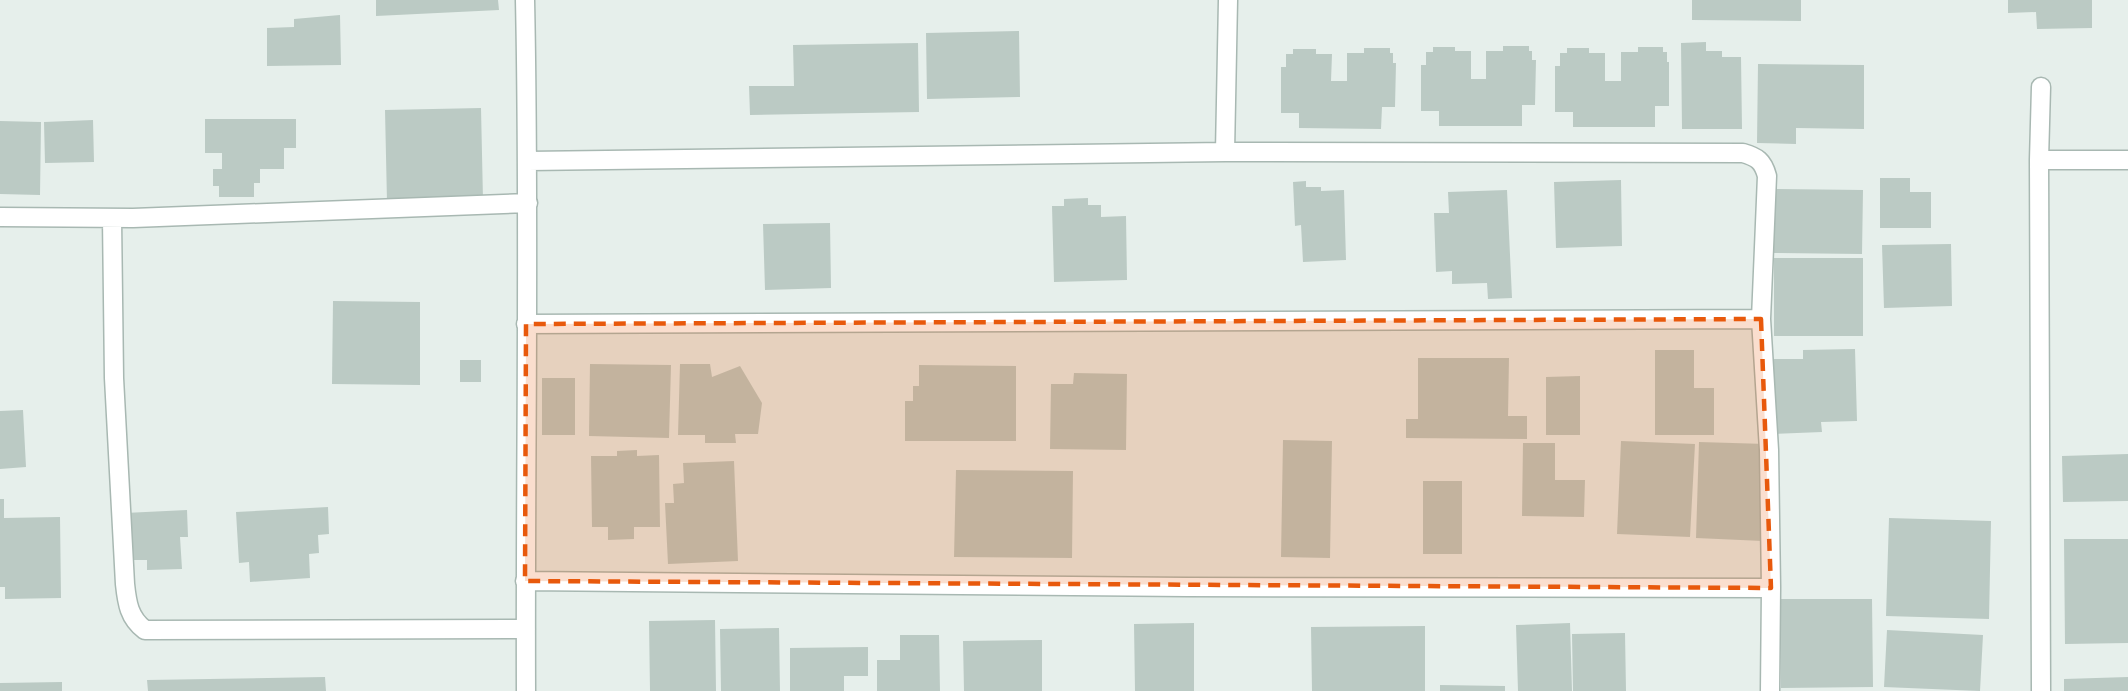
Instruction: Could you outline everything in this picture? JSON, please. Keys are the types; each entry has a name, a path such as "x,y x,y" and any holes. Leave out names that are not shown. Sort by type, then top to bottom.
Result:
{"street":[{"path":"525,0 528,161 526,691"},
{"path":"1225,152 1228,0"},
{"path":"2041,87 2039,160 2041,691"},
{"path":"528,161 1225,152 1743,153 1756,157 1764,164 1767,176 1761,319 1770,450 1770,691"},
{"path":"2039,160 2128,160"},
{"path":"0,217 112,218 528,203"},
{"path":"112,218 114,378 124,584 128,605 135,622 145,630 526,629"},
{"path":"526,324 1761,319"},
{"path":"525,581 1187,587 1771,588"}],"highlighted area":[{"path":"1761,319 1771,588 525,581 526,324"}],"building":[{"path":"376,0 498,0 499,10 376,16"},
{"path":"1692,0 1801,0 1801,21 1692,20"},
{"path":"2008,0 2092,0 2092,28 2037,29 2036,12 2008,13"},
{"path":"340,15 341,65 267,66 267,28 294,27 294,19"},
{"path":"1019,31 1020,97 927,99 926,33"},
{"path":"1706,42 1706,51 1722,51 1722,57 1741,57 1742,129 1682,129 1681,43"},
{"path":"918,43 919,112 750,115 749,86 794,86 793,45"},
{"path":"1503,46 1529,46 1529,51 1532,51 1532,60 1536,60 1535,105 1522,105 1522,126 1439,126 1439,111 1421,111 1421,65 1426,65 1426,52 1433,52 1433,47 1455,47 1455,51 1471,51 1471,79 1486,79 1486,51 1503,51"},
{"path":"1638,47 1663,47 1663,52 1667,52 1669,106 1655,106 1655,127 1573,127 1573,112 1555,112 1555,66 1560,66 1560,53 1567,53 1567,48 1589,48 1589,53 1605,53 1605,81 1621,81 1621,52 1638,52"},
{"path":"1364,48 1390,48 1390,53 1393,53 1393,63 1396,63 1395,107 1382,107 1381,129 1299,128 1299,113 1281,113 1281,67 1286,67 1286,54 1293,54 1293,49 1316,49 1316,54 1332,54 1331,81 1347,81 1347,53 1364,53"},
{"path":"1758,64 1864,65 1864,129 1796,128 1796,144 1757,143"},
{"path":"481,108 483,200 387,202 385,110"},
{"path":"205,119 296,119 296,148 284,148 284,169 260,169 260,183 254,183 254,197 219,197 219,186 213,186 213,169 222,169 222,153 205,153"},
{"path":"93,120 94,162 45,163 44,122"},
{"path":"0,121 41,122 40,195 0,194"},
{"path":"1880,178 1910,178 1910,192 1931,192 1931,228 1880,228"},
{"path":"1621,180 1622,246 1556,248 1554,182"},
{"path":"1306,181 1306,187 1321,187 1321,191 1344,190 1346,260 1303,262 1301,225 1295,226 1293,182"},
{"path":"1770,189 1863,190 1862,254 1770,253"},
{"path":"1507,190 1512,298 1488,299 1487,283 1452,284 1452,271 1436,272 1434,213 1449,213 1448,192"},
{"path":"1088,198 1088,205 1101,205 1101,217 1126,216 1127,280 1054,282 1052,206 1064,206 1064,199"},
{"path":"830,223 831,288 765,290 763,224"},
{"path":"1951,244 1952,306 1884,308 1882,245"},
{"path":"1774,258 1863,258 1863,336 1774,336"},
{"path":"333,301 420,302 420,385 332,384"},
{"path":"1855,349 1857,421 1821,422 1822,432 1773,434 1771,359 1803,359 1803,350"},
{"path":"1655,350 1694,350 1694,388 1714,388 1714,435 1655,435"},
{"path":"1418,358 1509,358 1508,416 1527,416 1527,439 1406,438 1406,419 1418,419"},
{"path":"460,360 481,360 481,382 460,382"},
{"path":"590,364 671,365 669,438 589,436"},
{"path":"680,364 710,364 712,377 740,366 762,403 758,434 735,434 736,443 705,443 705,435 678,435"},
{"path":"919,365 1016,366 1016,441 905,441 905,401 913,401 913,386 919,386"},
{"path":"1074,373 1127,374 1126,450 1050,449 1051,384 1073,384"},
{"path":"1580,376 1580,435 1546,435 1546,377"},
{"path":"542,378 575,378 575,435 542,435"},
{"path":"23,410 26,467 0,469 0,411"},
{"path":"1283,440 1332,441 1330,558 1281,557"},
{"path":"1621,441 1695,444 1690,537 1617,534"},
{"path":"1699,442 1766,444 1763,541 1696,538"},
{"path":"1523,443 1555,443 1555,480 1585,480 1584,517 1522,516"},
{"path":"637,450 637,456 659,455 660,527 634,527 634,539 608,540 608,527 592,527 591,456 617,456 617,451"},
{"path":"2128,454 2128,501 2063,502 2062,456"},
{"path":"734,461 738,561 668,564 665,503 674,503 673,484 684,483 683,463"},
{"path":"956,470 1073,471 1072,558 954,557"},
{"path":"1423,481 1462,481 1462,554 1423,554"},
{"path":"0,499 4,499 4,518 60,517 61,598 5,599 5,587 0,587"},
{"path":"328,507 329,534 318,535 319,553 309,554 310,578 250,582 249,562 239,563 236,512"},
{"path":"187,510 188,537 180,537 182,569 147,570 147,560 127,560 125,513"},
{"path":"1889,518 1991,521 1989,619 1886,616"},
{"path":"2064,539 2128,539 2128,643 2065,644"},
{"path":"1780,599 1872,599 1873,687 1781,688"},
{"path":"715,620 716,691 650,691 649,621"},
{"path":"1194,623 1194,691 1135,691 1134,624"},
{"path":"1570,623 1572,691 1518,691 1516,625"},
{"path":"1425,626 1425,691 1312,691 1311,627"},
{"path":"779,628 780,691 721,691 720,629"},
{"path":"1887,630 1983,635 1980,691 1884,687"},
{"path":"1625,633 1626,691 1573,691 1572,634"},
{"path":"900,635 939,635 940,691 877,691 877,660 900,660"},
{"path":"1042,640 1042,691 964,691 963,641"},
{"path":"868,647 868,676 844,676 844,691 790,691 790,648"},
{"path":"325,677 326,691 148,691 147,680"},
{"path":"2128,677 2128,691 2064,691 2064,679"},
{"path":"62,682 62,691 0,691 0,683"},
{"path":"1440,685 1505,686 1505,691 1440,691"}]}
